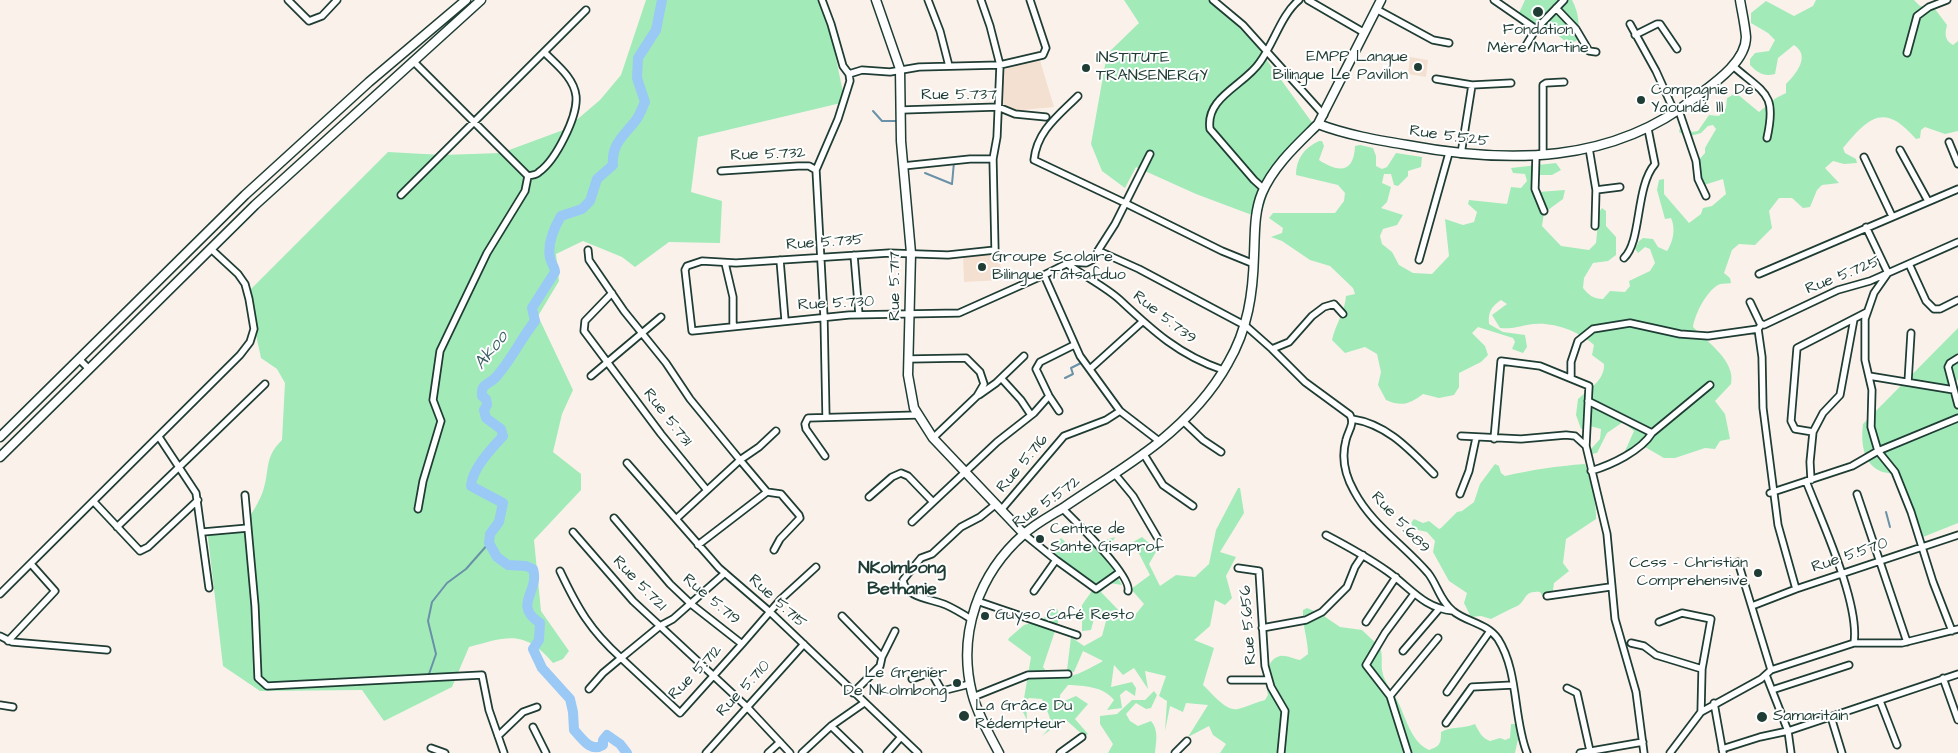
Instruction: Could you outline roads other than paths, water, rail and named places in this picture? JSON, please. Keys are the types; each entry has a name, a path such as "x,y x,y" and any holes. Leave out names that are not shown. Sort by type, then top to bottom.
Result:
{"street":[{"path":"288,0 309,21 322,16 337,0"},
{"path":"0,437 276,166 369,82 466,0"},
{"path":"0,457 255,204 481,0"},
{"path":"816,170 841,110 850,81 849,74 843,66 822,0"},
{"name":"Rue 5.717","path":"876,0 900,69 902,166 911,253 910,393 917,415 933,438 964,473 1024,534"},
{"path":"928,0 940,31 949,66"},
{"path":"902,166 970,159 993,159 997,137 1000,65 981,0"},
{"path":"849,74 862,70 890,72 900,69 1000,65 1043,55 1046,52 1030,0"},
{"path":"1213,0 1242,25 1324,116"},
{"path":"1264,189 1210,129 1208,118 1213,107 1260,63 1299,0"},
{"path":"1308,0 1363,32"},
{"path":"1246,326 1254,264 1256,218 1264,189 1285,158 1324,116 1363,32 1381,0"},
{"path":"1494,0 1536,29"},
{"path":"1525,47 1536,29 1564,0"},
{"name":"Rue 5.525","path":"1318,124 1344,132 1460,154 1498,157 1539,155 1589,148 1648,129 1677,112 1733,66 1745,41 1740,0"},
{"path":"1907,53 1917,16 1929,6 1947,0"},
{"path":"1556,8 1576,29 1589,51 1596,52"},
{"path":"1376,9 1433,40 1449,43"},
{"path":"401,195 586,10"},
{"path":"1630,24 1677,112 1696,161 1698,179 1706,196"},
{"path":"1635,35 1660,24 1676,49"},
{"path":"528,176 539,173 550,160 575,113 576,95 570,79 545,52"},
{"path":"413,60 528,176"},
{"path":"1733,66 1763,92 1771,103 1770,121 1766,138"},
{"path":"1436,79 1472,85 1511,84"},
{"path":"1544,211 1535,189 1543,85 1546,83 1564,82"},
{"path":"1460,154 1472,85"},
{"path":"1078,96 1044,129 1036,146 1034,160 1222,251 1254,264"},
{"name":"Rue 5.737","path":"902,110 998,107 1015,114 1046,116"},
{"path":"1624,258 1631,249 1642,190 1649,171 1655,164 1648,129"},
{"path":"1949,142 1958,164"},
{"path":"1589,148 1596,190 1595,226"},
{"path":"1900,150 1928,201"},
{"path":"1419,260 1449,153"},
{"path":"1066,263 1086,263 1092,260 1099,251 1150,154"},
{"path":"1864,156 1892,216"},
{"name":"Rue 5.735","path":"687,266 702,261 725,263 911,253 948,255 994,250 993,159"},
{"name":"Rue 5.732","path":"721,171 798,166 813,167 816,170 824,317 826,417"},
{"path":"418,509 423,481 441,421 433,400 440,351 487,253 525,191 528,176"},
{"path":"1596,190 1620,187"},
{"path":"1759,274 1958,189"},
{"path":"1670,753 1701,712 1766,675 1771,670 1854,643 1907,642 1955,630 1895,472 1878,451 1872,427 1872,390 1864,351 1867,312 1874,292 1888,273 1866,227"},
{"name":"Rue 5.725","path":"1571,377 1571,362 1578,341 1593,329 1630,323 1680,334 1708,336 1760,327 1838,290 1870,281 1958,242"},
{"path":"0,594 159,437 240,355 250,342 254,329 245,284 238,274 211,249"},
{"path":"588,250 589,260 684,391 768,492 781,494 800,515 800,518 780,539 774,550"},
{"path":"1099,251 1139,269 1246,326 1305,382 1350,415 1352,420 1365,421 1396,437 1434,474"},
{"path":"854,255 859,315"},
{"path":"780,260 785,320"},
{"path":"725,263 733,297 733,326"},
{"name":"Rue 5.730","path":"687,266 685,270 689,320 692,331 824,317 959,313 1044,275 1066,263"},
{"name":"Rue 5.739","path":"1066,263 1119,300 1142,322 1148,324 1177,350 1199,362 1223,370"},
{"path":"1909,264 1926,302 1934,309 1940,309 1958,300"},
{"path":"1044,275 1074,345 1090,369 1120,411 1159,441"},
{"path":"1870,281 1874,292"},
{"name":"Rue 5.731","path":"612,293 591,312 583,326 584,331 706,489"},
{"path":"1750,302 1760,327 1763,408 1772,493 1778,525 1796,589"},
{"path":"1272,349 1289,342 1312,316 1324,307 1334,304 1344,314"},
{"path":"1813,432 1795,429 1791,421 1796,352 1800,346 1867,312"},
{"path":"591,376 661,317"},
{"path":"1854,318 1840,395 1823,413 1813,432 1809,480 1856,622 1854,643"},
{"path":"1090,369 1142,322"},
{"name":"Rue 5.572","path":"998,753 973,697 970,684 967,636 983,586 996,565 1024,534 1143,453 1183,421 1193,411 1223,370 1246,326"},
{"path":"1908,382 1911,333"},
{"path":"1059,411 1048,396 1037,374 1037,365 1074,345"},
{"path":"933,438 977,396 1001,378 1024,356"},
{"path":"909,359 966,358 980,372 984,384 977,396"},
{"path":"1958,358 1950,363 1948,367 1958,405"},
{"path":"79,359 89,369"},
{"path":"1494,439 1501,361 1540,366 1571,377 1588,386 1586,446"},
{"path":"1869,376 1954,390"},
{"path":"1001,378 1021,400 1031,415"},
{"path":"117,527 265,384"},
{"path":"1591,471 1606,466 1647,441 1652,433 1710,384"},
{"path":"912,522 964,473 1031,415 1048,396"},
{"path":"1588,401 1652,433"},
{"name":"Rue 5.716","path":"971,619 945,605 920,598 905,586 903,580 921,558 932,554 960,527 998,507 1064,436 1106,420 1120,411"},
{"path":"825,456 804,424 808,418 917,415"},
{"path":"1772,493 1852,466 1878,451 1958,418"},
{"name":"Rue 5.689","path":"1352,420 1346,440 1344,460 1347,478 1368,514 1430,575 1438,593 1453,611 1490,631"},
{"path":"1183,421 1203,440 1221,452"},
{"path":"676,519 706,489 740,460 759,447 774,430 776,431"},
{"path":"1461,436 1494,439 1566,435 1575,436 1586,446 1590,455 1591,471 1607,534 1610,587 1615,619 1636,692 1644,753"},
{"path":"159,437 180,466 198,500 209,588"},
{"path":"1460,494 1469,471 1476,438"},
{"path":"1143,453 1163,486 1193,506"},
{"name":"Rue 5.715","path":"627,463 725,574 770,612 918,753"},
{"path":"869,497 892,477 901,473 908,476 932,502"},
{"path":"1114,473 1136,500 1157,537"},
{"path":"698,545 768,492"},
{"path":"1857,494 1907,642"},
{"path":"245,495 255,606 258,678 263,685 450,677 476,673 482,675 489,710 504,753"},
{"path":"94,502 138,549 144,550 198,500"},
{"path":"1062,508 1120,572 1128,584 1128,591"},
{"name":"Rue 5.719","path":"614,518 670,584 691,604 742,644 770,612 816,567"},
{"path":"203,532 248,528"},
{"name":"Rue 5.721","path":"573,532 633,601 660,626 673,620 725,574"},
{"path":"1024,534 1096,589 1120,572"},
{"path":"1326,535 1363,555 1396,577 1414,594 1439,609 1453,611"},
{"name":"Rue 5.570","path":"1752,606 1841,573 1958,535"},
{"path":"1262,628 1306,620 1322,612 1348,587 1355,566 1363,555"},
{"path":"1034,591 1056,560"},
{"path":"1738,562 1771,670"},
{"path":"8,641 55,590 31,564"},
{"name":"Rue 5.656","path":"1238,568 1259,571 1265,666 1268,680 1285,711 1281,753"},
{"path":"560,571 588,624 598,638 621,658"},
{"path":"1366,622 1396,577"},
{"path":"1547,596 1610,587"},
{"path":"1407,753 1390,696 1368,669 1366,662 1414,594"},
{"path":"977,601 1077,635"},
{"path":"1403,651 1439,609"},
{"path":"1659,622 1682,613 1711,619 1702,669 1701,712"},
{"path":"842,616 882,657"},
{"path":"589,689 603,673 660,626 747,707 790,753"},
{"path":"853,693 880,666 882,657 895,631"},
{"path":"1447,692 1490,631 1499,641 1513,685 1527,753"},
{"path":"0,636 8,641 107,650"},
{"path":"1390,696 1438,638"},
{"path":"1631,643 1644,646 1656,655 1702,669"},
{"name":"Rue 5.712","path":"621,658 680,713 742,644"},
{"name":"Rue 5.710","path":"706,753 804,644"},
{"path":"1772,690 1849,665"},
{"path":"912,679 932,672 942,691 970,684"},
{"path":"973,697 1028,675 1068,674"},
{"path":"1714,703 1722,751 1760,737 1788,731 1880,702 1958,674"},
{"path":"1766,675 1788,731 1791,753"},
{"path":"1943,678 1958,720"},
{"path":"1232,680 1268,680"},
{"path":"1446,723 1472,687 1513,685"},
{"path":"1566,688 1578,694 1590,751"},
{"path":"1880,702 1897,746"},
{"path":"802,753 831,726 864,703"},
{"path":"0,705 13,707"},
{"path":"498,736 523,712 537,707"},
{"path":"1831,717 1842,753"},
{"path":"831,726 859,753"},
{"path":"533,727 546,753"},
{"path":"1060,753 1082,737"},
{"path":"887,753 901,738"},
{"path":"1175,753 1186,741"},
{"path":"768,753 780,742"},
{"path":"1580,753 1642,742"},
{"path":"431,748 445,753"}],"waterway":[{"name":"Akoo","path":"627,753 620,744 607,735 603,740 603,745 594,747 587,744 574,730 570,699 542,668 533,649 539,640 540,623 532,616 527,604 533,585 533,569 526,566 508,565 497,557 489,543 490,534 499,522 503,503 471,486 478,466 503,436 501,429 486,418 484,410 487,405 486,399 482,396 482,389 504,367 535,321 532,308 555,272 550,258 549,247 561,216 582,209 590,201 597,179 613,165 616,146 640,114 645,102 637,78 638,58 656,30 662,0"},
{"path":"873,111 882,121 899,121"},
{"path":"925,173 952,184 954,162"},
{"path":"1065,378 1073,374 1071,368 1081,363"},
{"path":"1886,512 1890,527"},
{"path":"429,674 436,654 428,621 432,602 447,583 466,569 489,543"}],"place":[{"name":"Fondation Mère Martine","path":"1538,12"},
{"name":"EMPP Langue Bilingue Le Pavillon","path":"1418,67"},
{"name":"INSTITUTE TRANSENERGY","path":"1086,68"},
{"name":"Compagnie De Yaoundé lll","path":"1641,100"},
{"name":"Groupe Scolaire Bilingue Tatsafduo","path":"982,267"},
{"name":"Centre de Sante Gisaprof","path":"1040,539"},
{"name":"Ccss - Christian Comprehensive","path":"1758,573"},
{"name":"Guyso Café Resto","path":"985,616"},
{"name":"Le Grenier De Nkolmbong","path":"957,683"},
{"name":"La Grâce Du Rédempteur","path":"964,716"},
{"name":"Samaritain","path":"1762,717"}],"district":[{"name":"NKolmbong Bethanie","path":"902,579"}]}
